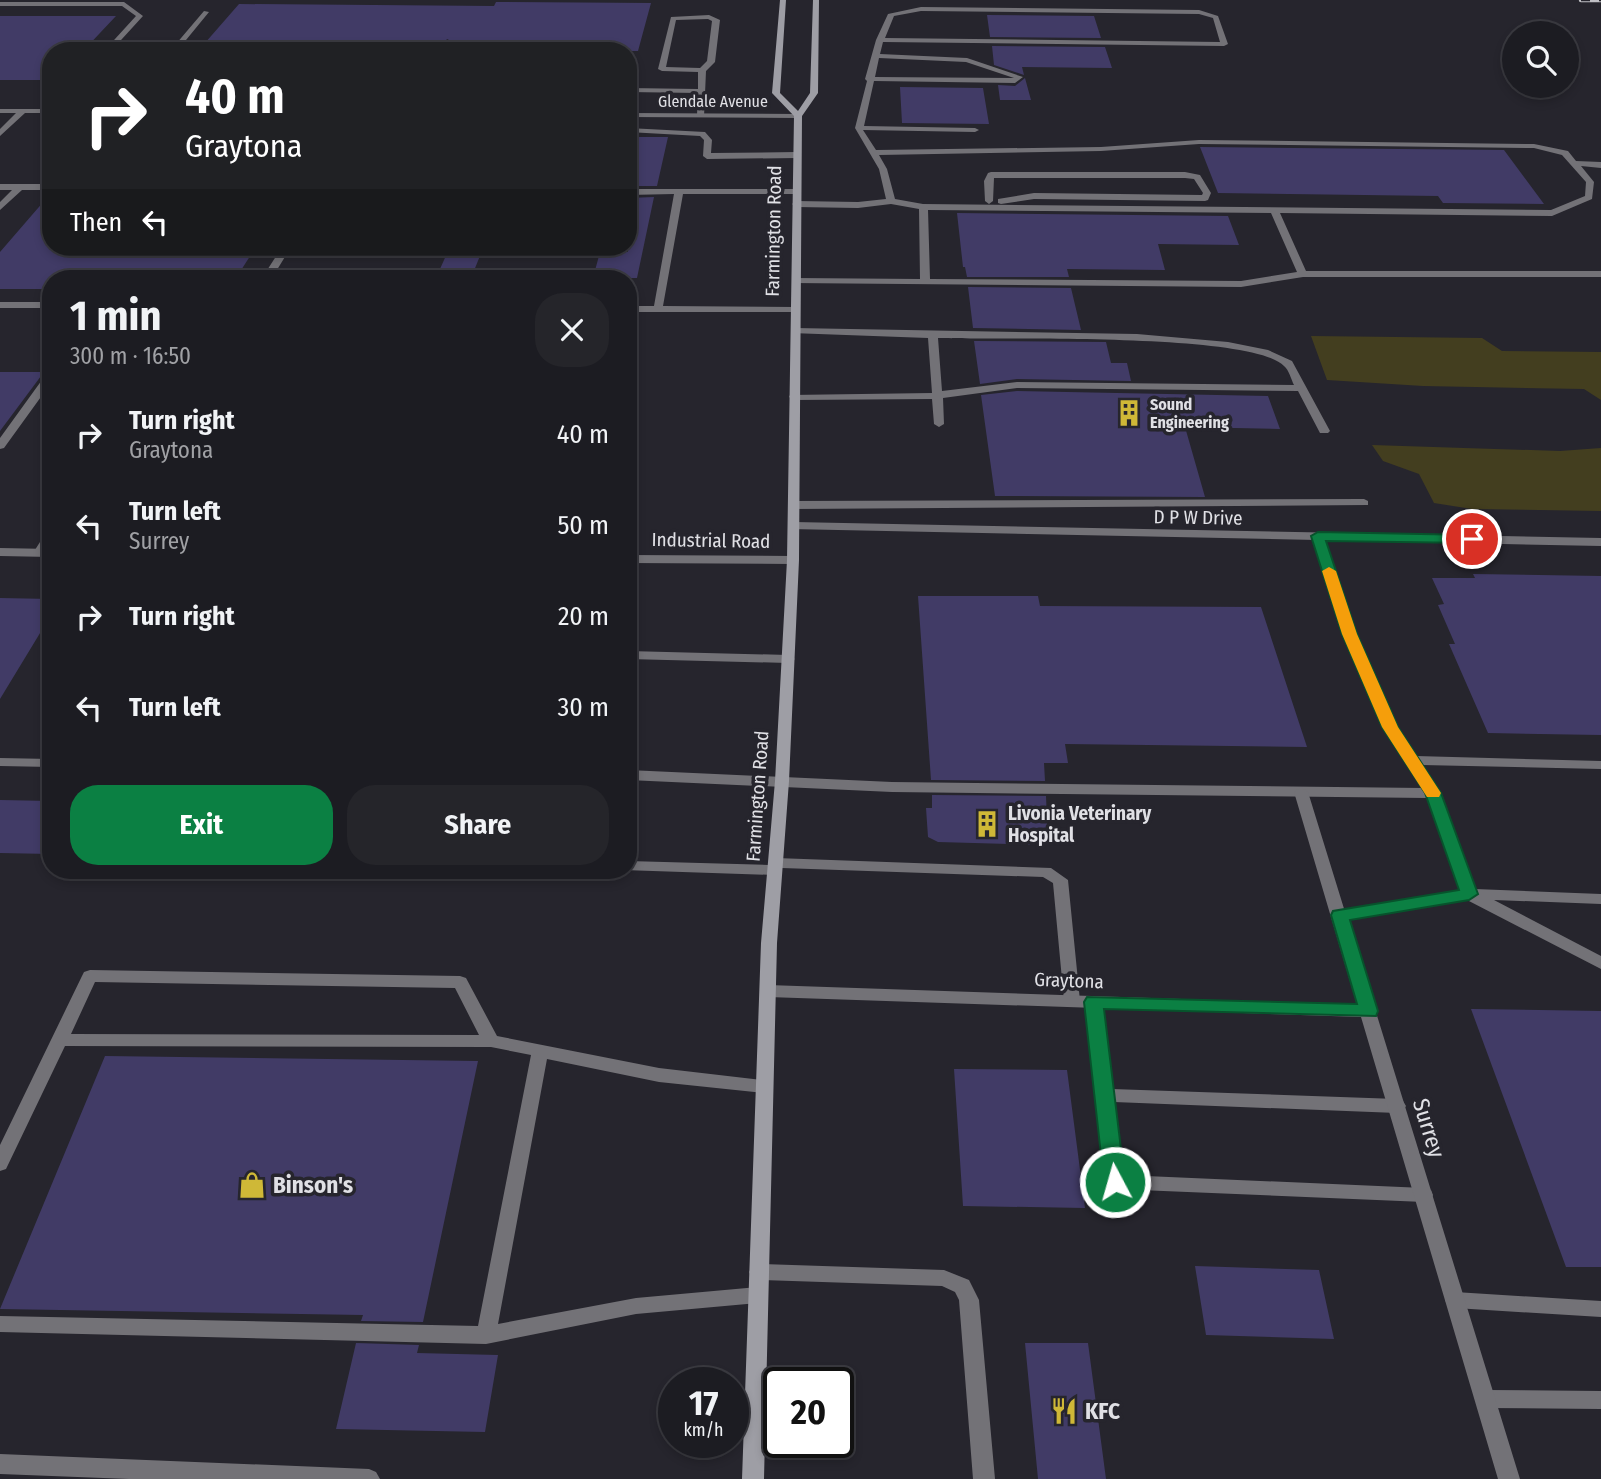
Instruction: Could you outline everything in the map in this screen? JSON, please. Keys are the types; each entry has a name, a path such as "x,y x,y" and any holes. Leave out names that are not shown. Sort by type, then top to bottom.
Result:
{"main road":[{"path":"783,0 776,93 798,116"},
{"name":"Farmington Road","path":"753,1479 768,991 793,561 798,116 814,93 816,0"}],"street":[{"path":"0,4 124,4 140,16 115,42"},
{"path":"880,40 1224,44 1216,17 1199,12 909,10 891,14 880,40 869,79 859,128 883,169 891,201"},
{"path":"181,42 206,12"},
{"path":"701,115 702,70 710,62 716,20 709,17 673,18 662,69 702,70"},
{"path":"869,79 1016,81 1019,77 967,60 876,56"},
{"path":"637,90 701,91"},
{"path":"0,111 42,111"},
{"path":"0,134 23,111"},
{"name":"Glendale Avenue","path":"637,115 798,116"},
{"path":"859,128 975,130"},
{"path":"637,130 702,134 708,140 707,156 797,155"},
{"path":"875,153 1101,149 1199,142 1534,146 1565,153 1590,181 1589,197 1552,213 923,207 891,201"},
{"path":"1574,163 1601,165"},
{"path":"796,204 989,201 1034,196 1205,198 1207,193 1197,177 1185,175 991,175 988,181 989,201"},
{"path":"0,187 42,187"},
{"path":"0,207 20,187"},
{"path":"637,192 796,191"},
{"path":"658,309 679,192"},
{"path":"923,207 925,281"},
{"path":"1275,212 1303,274"},
{"path":"796,281 1241,284 1303,274 1601,274"},
{"path":"0,305 42,305"},
{"path":"637,309 795,310"},
{"path":"795,331 1152,339 1239,347 1279,356 1288,363 1324,431"},
{"path":"933,335 939,424"},
{"path":"794,397 937,396 1017,385 1301,388"},
{"path":"0,446 42,388"},
{"path":"794,505 1364,503"},
{"name":"D P W Drive","path":"794,526 1601,542"},
{"path":"1318,536 1349,634 1390,727 1433,793 1469,894 1601,962"},
{"path":"0,552 42,553"},
{"name":"Industrial Road","path":"637,559 793,561"},
{"path":"637,655 788,659"},
{"path":"1412,760 1601,765"},
{"path":"0,762 42,763"},
{"path":"637,775 892,787 1433,793"},
{"name":"Surrey","path":"1301,792 1509,1479"},
{"path":"637,866 1046,872 1060,880 1072,1001"},
{"path":"1340,915 1469,894 1601,899"},
{"path":"0,1164 90,976 460,982 491,1041"},
{"name":"Graytona","path":"768,991 1369,1011"},
{"path":"1093,1002 1115,1182 1424,1195"},
{"path":"60,1040 491,1041 659,1075 764,1086"},
{"path":"486,1335 540,1051"},
{"path":"1105,1095 1397,1106"},
{"path":"759,1272 944,1278 962,1286 969,1300 984,1479"},
{"path":"0,1324 486,1335 636,1306 758,1295"},
{"path":"1455,1300 1601,1309"},
{"path":"1485,1399 1601,1400"},
{"path":"0,1464 369,1479"}],"shaded area":[{"path":"1311,336 1482,338 1502,351 1601,352 1601,400 1584,389 1423,386 1327,380"},
{"path":"1372,445 1560,451 1601,448 1601,511 1472,509 1434,503 1419,474 1383,461"}],"building":[{"path":"496,2 651,3 638,51 637,42 453,42 447,39 445,42 206,42 239,4 494,6"},
{"path":"987,15 1094,16 1101,38 990,37"},
{"path":"0,16 116,16 91,42 42,42 42,80 0,80"},
{"path":"992,46 1105,47 1112,68 1022,67 1024,75 994,65"},
{"path":"1025,78 1031,100 1000,100 998,85 1015,86"},
{"path":"900,87 983,88 989,124 902,123"},
{"path":"637,137 668,137 657,186 637,186"},
{"path":"1200,147 1504,150 1544,204 1443,203 1438,196 1218,193"},
{"path":"654,197 637,278 637,270 595,270 599,256 637,256 637,198"},
{"path":"42,203 42,256 250,256 241,270 42,270 42,289 0,289 0,252"},
{"path":"957,213 1228,216 1239,245 1158,244 1165,270 1067,269 1069,277 967,277 963,267"},
{"path":"446,256 480,256 474,270 440,270"},
{"path":"968,287 1071,288 1081,330 973,328"},
{"path":"974,341 1106,342 1111,363 1127,363 1131,381 1017,379 980,384"},
{"path":"0,372 42,372 42,375 0,431"},
{"path":"1017,391 1268,396 1280,429 1185,427 1205,497 995,496 981,395"},
{"path":"1473,574 1601,576 1601,735 1488,733 1449,644 1455,644 1438,605 1444,604 1432,578 1475,578"},
{"path":"918,596 1038,596 1040,606 1261,607 1307,747 1065,744 1068,763 1044,763 1045,781 931,780"},
{"path":"0,598 42,599 42,630 0,699"},
{"name":"Livonia Veterinary Hospital","path":"932,795 1046,796 1048,845 938,842 928,837 926,808 932,808"},
{"path":"0,800 42,801 42,854 0,853"},
{"path":"1471,1009 1601,1011 1601,1267 1566,1267"},
{"name":"Binson's","path":"105,1056 478,1061 423,1322 361,1321 363,1315 0,1309"},
{"path":"954,1069 1067,1070 1085,1208 963,1206"},
{"path":"1195,1266 1319,1270 1334,1339 1206,1335"},
{"path":"356,1343 419,1345 417,1353 498,1355 485,1432 336,1429"},
{"name":"KFC","path":"1025,1343 1088,1343 1106,1479 1038,1479"}],"railway":[{"path":"1581,0 1601,0"}],"slow traffic":[{"path":"1329,571 1349,634 1390,727 1433,793"}],"place":[{"name":"Sound Engineering","path":"1129,413"},
{"name":"Livonia Veterinary Hospital","path":"987,824"},
{"name":"Binson's","path":"252,1185"},
{"name":"KFC","path":"1064,1411"}],"route":[{"path":"1115,1182 1093,1002 1369,1011 1340,915 1469,894 1433,793 1390,727 1349,634 1318,536 1472,539"}]}
